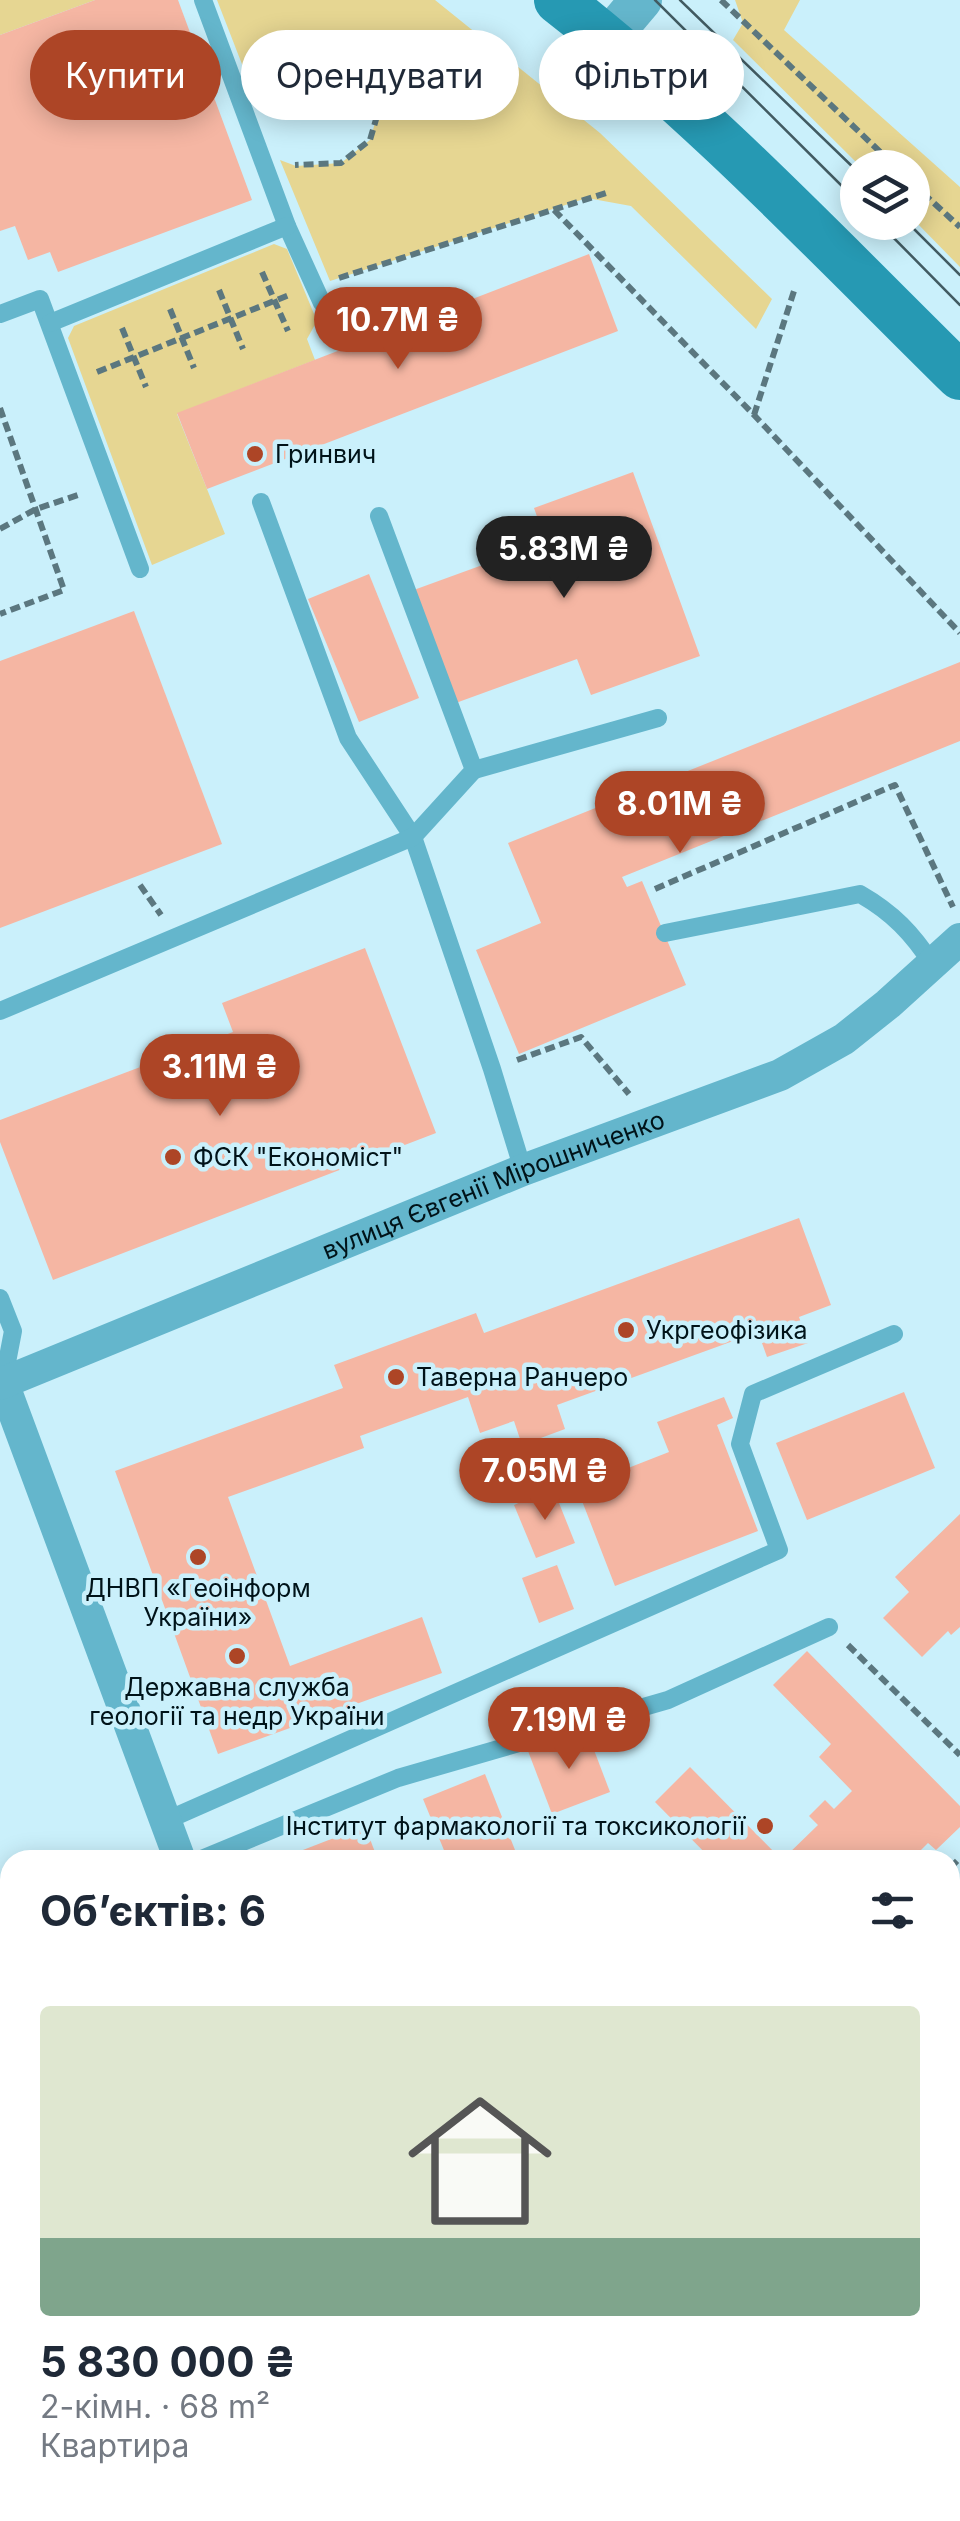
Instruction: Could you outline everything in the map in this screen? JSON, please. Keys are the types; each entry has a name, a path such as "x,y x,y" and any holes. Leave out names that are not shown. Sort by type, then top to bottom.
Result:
{"main road":[{"path":"558,0 596,30"},
{"path":"698,120 960,376"}],"street":[{"path":"616,30 641,0"},
{"name":"вулиця Євгенії Мірошниченко","path":"1,1383 523,1170 780,1075 844,1039 934,964 957,924"},
{"path":"1,1383 176,1850"}],"lane":[{"path":"203,0 241,99"},
{"path":"248,120 318,294"},
{"path":"50,323 288,226"},
{"path":"0,314 40,299 140,568"},
{"path":"261,502 348,738 413,836 523,1170"},
{"path":"379,516 474,770"},
{"path":"0,1011 413,836 474,770 658,718"},
{"path":"665,933 860,894 886,910 934,964"},
{"path":"0,1298 12,1332 1,1383"},
{"path":"166,1821 779,1550 740,1444 754,1394 894,1334"},
{"path":"222,1850 398,1778 668,1700 829,1626"}],"path":[{"path":"721,0 877,150"},
{"path":"260,155 296,166 340,163 370,140 376,120"},
{"path":"72,382 275,301 318,294 609,192"},
{"path":"930,199 960,228"},
{"path":"554,210 960,633"},
{"path":"262,272 288,331"},
{"path":"218,290 243,349"},
{"path":"754,415 794,291"},
{"path":"170,308 194,368"},
{"path":"122,328 146,387"},
{"path":"0,408 64,590 0,614"},
{"path":"0,529 36,510 109,484"},
{"path":"656,889 895,784 957,924"},
{"path":"492,1069 581,1037 633,1098"},
{"path":"829,1626 960,1755"}],"shaded area":[{"path":"0,0 95,0 0,35"},
{"path":"217,0 435,0 472,30 241,30 241,62"},
{"path":"735,0 800,0 784,30 919,150 844,150 744,51 744,30 739,30 743,23"},
{"path":"519,68 539,84 539,120 584,120 772,299 756,329 631,206 587,198 330,281 280,160 296,166 341,163 370,140 376,120 519,120"},
{"path":"930,160 960,187 960,267 930,236"},
{"path":"274,244 287,249 317,321 307,339 315,360 177,414 225,534 152,565 68,338 74,326"}],"building":[{"path":"95,0 178,0 189,30 30,30 30,120 221,120 221,116 252,200 58,272 50,252 28,260 15,226 0,231 0,35"},
{"path":"589,254 618,331 207,489 177,413"},
{"path":"633,472 700,656 591,695 577,659 453,704 411,591 546,542 534,508"},
{"path":"369,574 419,698 359,722 308,599"},
{"path":"134,611 222,844 0,928 0,661"},
{"path":"960,662 960,741 622,877 627,887 642,881 686,985 519,1054 476,950 541,923 508,843"},
{"path":"365,948 436,1133 53,1280 0,1142 0,1120 233,1032 222,1003"},
{"path":"799,1218 831,1305 799,1317 808,1343 767,1357 758,1332 557,1405 565,1429 522,1445 514,1421 480,1433 468,1397 360,1436 364,1448 228,1497 290,1666 422,1617 442,1673 218,1754 115,1471 343,1388 334,1365 476,1313 484,1333"},
{"path":"904,1392 935,1468 807,1520 776,1443"},
{"path":"724,1397 733,1418 717,1425 758,1531 615,1586 577,1488 669,1452 657,1422"},
{"path":"553,1488 575,1543 536,1558 514,1505"},
{"path":"960,1514 960,1627 951,1635 948,1631 922,1657 883,1618 909,1592 895,1577"},
{"path":"557,1565 574,1609 539,1623 522,1578"},
{"path":"807,1651 960,1806 960,1827 936,1850 928,1843 921,1850 792,1850 818,1825 809,1816 825,1800 834,1809 852,1791 819,1757 831,1744 773,1685"},
{"path":"586,1729 610,1792 552,1814 528,1751"},
{"path":"690,1767 772,1850 702,1850 655,1802"},
{"path":"485,1774 515,1850 444,1850 423,1799"},
{"path":"365,1826 374,1850 303,1850"}],"tram line":[{"path":"655,0 840,184"},
{"path":"680,0 840,155"},
{"path":"896,240 960,305"},
{"path":"925,240 960,275"}],"place":[{"name":"Гринвич","path":"255,454"},
{"name":"ФСК \"Економіст\"","path":"173,1157"},
{"name":"Укргеофізика","path":"626,1330"},
{"name":"Таверна Ранчеро","path":"396,1377"},
{"name":"ДНВП «Геоінформ України»","path":"198,1557"},
{"name":"Державна служба геології та недр України","path":"237,1656"},
{"name":"Інститут фармакології та токсикології","path":"765,1826"}]}
